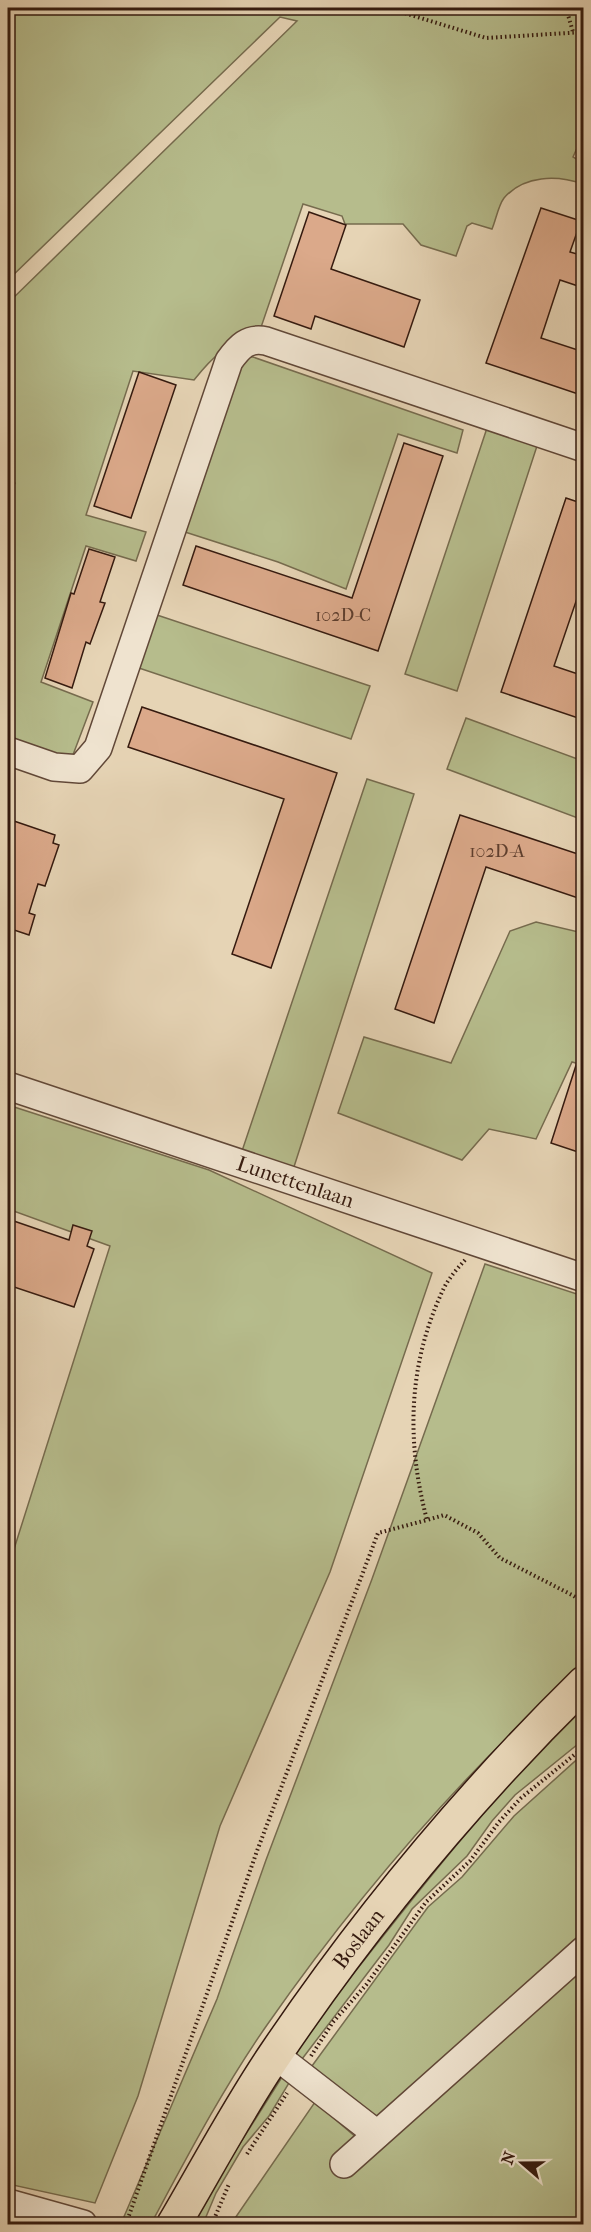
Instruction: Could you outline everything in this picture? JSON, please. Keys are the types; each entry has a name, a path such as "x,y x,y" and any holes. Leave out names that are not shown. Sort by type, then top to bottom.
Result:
{"main road":[{"name":"Boslaan","path":"174,2224 287,2064 358,1938 519,1747 584,1683"}],"street":[{"path":"8,751 54,767 80,769 98,748 229,361 239,347 255,339 266,341 584,448"},
{"name":"Lunettenlaan","path":"8,1086 584,1278"},
{"path":"344,2164 584,1950"},
{"path":"287,2064 377,2134"},
{"path":"8,2203 82,2224"}],"path":[{"path":"388,8 486,38 584,33"},
{"path":"566,8 573,32"},
{"path":"427,1520 412,1435 416,1366 443,1288 478,1243"},
{"path":"126,2224 257,1851 378,1533 444,1515 478,1533 500,1558 574,1596 584,1605"},
{"path":"243,2161 287,2064 333,2022 387,1957 421,1908 470,1860 521,1798 584,1747"},
{"path":"212,2224 234,2177"}],"green space":[{"path":"8,8 583,8 583,135 573,157 583,163 583,184 552,178 531,181 512,190 500,205 492,229 472,223 467,226 456,256 421,245 403,224 345,224 342,216 303,204 256,342 228,347 213,358 194,380 133,371 86,515 146,532 136,561 86,546 41,682 93,702 71,760 8,737 8,497 15,483 8,475 8,303 297,21 280,17 8,280"},
{"path":"241,356 253,357 463,430 457,453 398,434 346,589 278,562 185,532"},
{"path":"487,428 537,446 457,691 405,674"},
{"path":"151,613 370,686 351,739 130,665"},
{"path":"466,718 583,761 583,820 447,769"},
{"path":"367,779 414,794 292,1173 241,1154"},
{"path":"536,922 583,933 583,1065 572,1062 536,1139 489,1129 462,1160 338,1113 364,1037 451,1063 510,931"},
{"path":"8,1105 209,1170 432,1273 330,1572 220,1826 138,2096 95,2203 8,2184 8,1568 110,1246 8,1209"},
{"path":"485,1264 583,1296 583,1665 455,1791 376,1881 339,1928 302,1976 235,2073 151,2224 139,2224 123,2219 217,1999"},
{"path":"583,1705 583,1740 515,1795 492,1821 467,1856 412,1909 389,1945 302,2059 290,2054 468,1832 543,1746"},
{"path":"583,1754 583,1937 374,2120 312,2066 428,1907 462,1877 514,1816"},
{"path":"583,1967 583,2224 231,2224 315,2102 358,2139 331,2160 344,2174"},
{"path":"282,2077 289,2083 269,2116 243,2147 216,2193 203,2224 189,2224"}],"building":[{"path":"541,208 581,221 570,252 584,256 584,271 578,286 560,280 541,338 584,352 584,396 486,363"},
{"path":"309,212 346,225 331,269 420,300 404,347 315,316 311,329 274,316"},
{"path":"139,372 176,385 131,518 94,506"},
{"path":"404,443 443,456 378,651 183,585 196,546 352,598"},
{"path":"566,498 584,504 584,578 554,666 584,676 584,720 501,692"},
{"path":"89,549 115,557 100,602 105,603 90,644 86,642 72,688 45,678 71,593 74,594"},
{"path":"142,707 337,773 271,968 232,954 284,799 128,747"},
{"path":"460,815 584,856 584,900 486,867 434,1023 395,1009"},
{"path":"11,820 55,835 53,843 59,845 45,886 38,884 29,913 35,915 29,935 8,928 8,830"},
{"path":"580,1053 584,1054 584,1154 551,1143"},
{"path":"8,1219 69,1240 73,1225 92,1231 87,1246 94,1249 74,1307 8,1285"}]}
